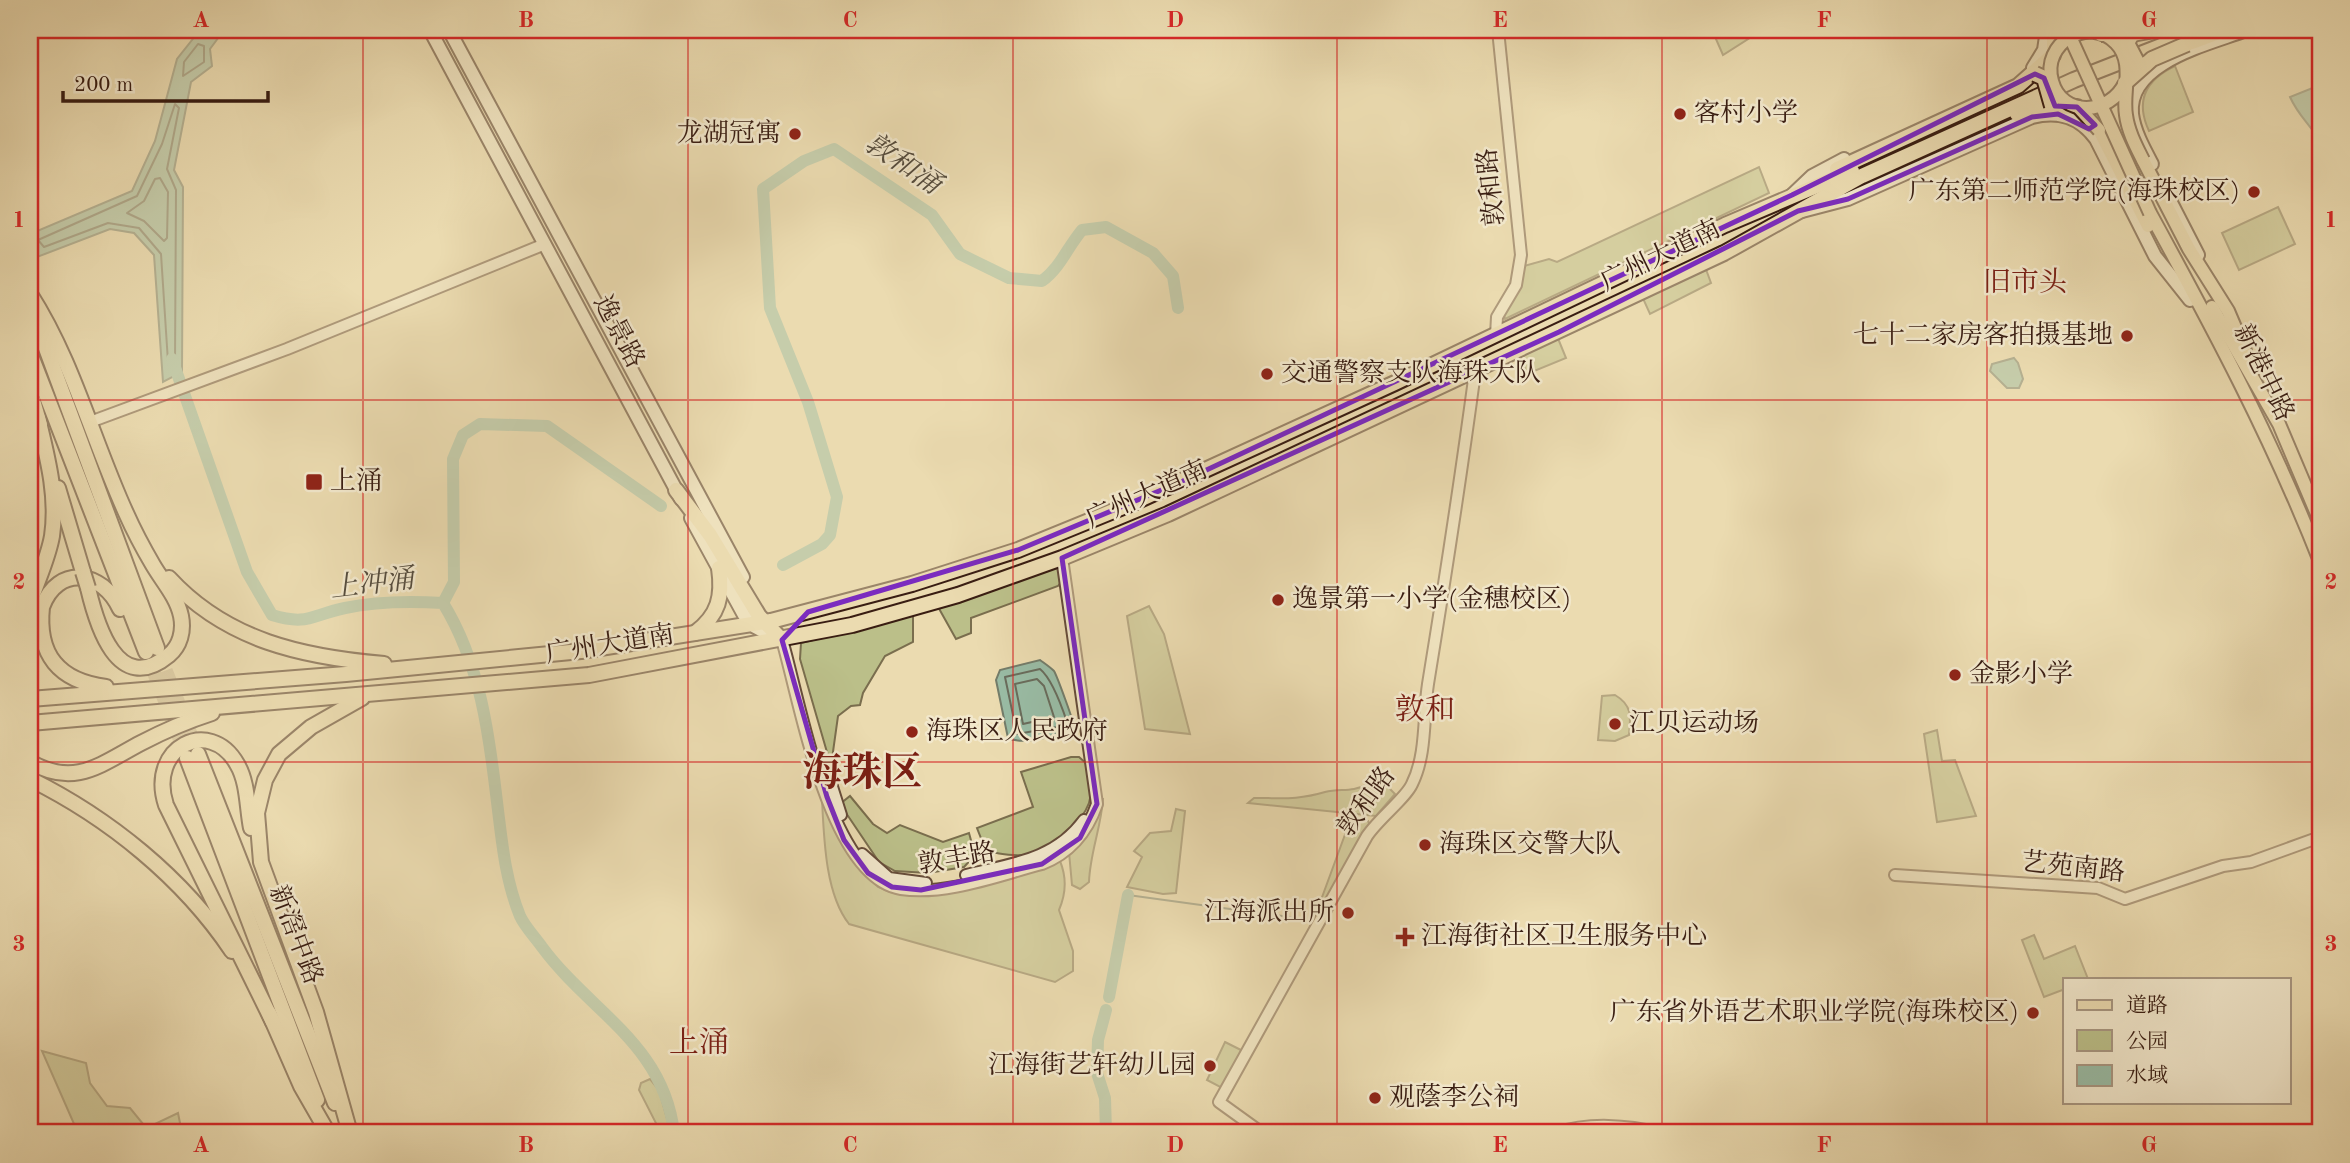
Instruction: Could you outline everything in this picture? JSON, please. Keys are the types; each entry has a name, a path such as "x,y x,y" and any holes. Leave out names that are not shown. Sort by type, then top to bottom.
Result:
{"highway":[{"path":"2099,32 2133,34 2155,30"},
{"name":"广州大道南","path":"30,699 581,651 695,633 765,626 976,564 1079,526 1496,335 1792,195 2177,30"},
{"name":"广州大道南","path":"30,723 463,688 604,673 852,625 958,595 1062,558 1168,514 1743,244 1862,176 2027,101 2202,30"},
{"path":"2125,83 2159,55 2224,30"},
{"path":"2133,34 2127,43 2137,65 2146,65"},
{"path":"1792,195 1826,174 2018,86 2035,74 2053,55"},
{"path":"2035,74 2043,78 2052,106"},
{"path":"1798,211 2020,113 2052,106 2077,107"},
{"path":"30,294 54,337 135,532 178,607 182,630 174,650 159,662 145,666 119,659 104,642 30,390"},
{"path":"30,305 147,652"},
{"path":"30,354 147,652"},
{"path":"30,578 41,545 46,492 38,418"},
{"path":"30,603 49,548 53,519 53,491 38,418"},
{"path":"676,489 703,524 723,565 765,626 786,638 794,622 808,612"},
{"path":"135,532 153,559 187,597 245,635 315,657 419,666"},
{"path":"695,633 706,625 719,606 723,565"},
{"path":"136,690 75,682 59,669 49,651 41,623 45,599 64,580 81,578 102,583 114,595 147,652"},
{"path":"846,602 841,610 842,618 852,625"},
{"path":"754,645 765,626"},
{"path":"267,880 258,846 257,813 265,780 271,768 279,754 311,727 367,696"},
{"path":"30,762 58,774 87,772 171,728 237,706"},
{"path":"329,1133 301,1086 273,1022 166,805 161,775 168,758 179,748 198,741 213,743 228,752 239,766 251,830 316,1012 348,1133"},
{"name":"新滘中路","path":"329,1133 188,757 348,1133"},
{"path":"30,779 119,835 183,891 231,948 273,1022"}],"main road":[{"name":"逸景路","path":"430,30 709,551 723,565"},
{"name":"逸景路","path":"449,30 740,571 765,626"},
{"path":"2051,31 2068,30 2153,211"},
{"path":"2076,30 2153,211"},
{"path":"2128,110 2153,69 2169,60 2246,30"},
{"path":"2051,31 2053,55 2050,67 2054,86 2066,101 2077,107 2094,129 2190,300 2239,379"},
{"path":"1792,195 1805,181 1827,167 2018,80 2040,60 2051,31"},
{"path":"2053,55 2065,40 2076,34 2099,32 2116,43 2125,58 2128,110 2143,160 2183,239 2206,274"},
{"path":"2077,107 2092,108 2106,104 2117,96 2125,83"},
{"path":"2094,129 2099,114 2120,107 2128,110 2206,274 2234,323 2253,374"},
{"path":"1798,211 1820,208 1848,199 2032,117 2058,114 2094,129 2155,256 2190,300"},
{"name":"新港中路","path":"2153,211 2253,374 2289,444 2320,521"},
{"name":"新港中路","path":"2153,211 2215,328 2284,469 2320,561"}],"street":[{"name":"敦和路","path":"1496,335 1497,317 1516,285 1521,255 1499,30"},
{"path":"90,422 287,349 545,244"},
{"name":"敦和路","path":"1262,1133 1219,1102 1367,836 1378,820 1411,788 1415,778 1421,756 1427,695 1475,372"},
{"name":"敦丰路","path":"786,638 837,824 859,863 887,885 911,890 945,887 1052,860 1080,838 1094,812 1097,792 1062,558"},
{"name":"艺苑南路","path":"1895,874 2098,888 2125,899 2227,865 2251,862 2320,837"},
{"path":"1557,1133 1603,1127 1643,1129 1660,1133"}],"highlighted area":[{"path":"2035,74 2044,78 2055,106 2077,107 2095,125 2089,129 2058,114 2032,117 1848,199 1798,211 1559,332 1062,558 1097,804 1080,838 1042,864 921,890 892,887 868,873 844,840 827,797 782,640 808,612 1018,550 1183,481 1792,195"}],"green space":[{"path":"1712,30 1757,30 1759,32 1723,55"},
{"path":"2175,66 2193,112 2149,131 2143,110 2146,92 2156,78"},
{"path":"1759,167 1769,193 1505,319 1503,312 1524,266 1549,259 1557,262"},
{"path":"2278,207 2295,244 2239,270 2222,233"},
{"path":"1704,264 1711,283 1650,314 1641,294"},
{"path":"1557,336 1566,358 1527,374 1518,352"},
{"path":"1060,563 1061,582 1058,586 971,618 971,633 956,639 937,605"},
{"path":"1149,606 1164,634 1190,734 1145,729 1127,616"},
{"path":"913,615 913,642 885,656 863,693 860,705 851,706 838,716 831,766 800,659 801,643"},
{"name":"江贝运动场","path":"1615,695 1625,703 1629,712 1629,735 1615,741 1598,740 1602,696"},
{"path":"1937,730 1942,761 1955,760 1976,816 1937,822 1924,734"},
{"path":"1079,757 1088,765 1091,789 1089,803 1073,827 1048,847 1031,854 1014,855 986,851 977,828 1033,807 1021,772"},
{"path":"821,782 869,878 878,887 890,892 916,895 1040,869 1060,861 1065,886 1059,910 1073,951 1073,971 1055,982 849,924 840,910 829,875"},
{"path":"1368,784 1388,787 1395,794 1376,816 1248,803 1254,798 1315,795"},
{"path":"850,796 873,824 887,833 900,825 943,842 969,833 975,855 964,867 928,873 895,871 879,862 840,804"},
{"path":"1099,799 1103,799 1102,810 1089,882 1080,889 1072,885 1069,852"},
{"path":"1176,809 1185,811 1176,893 1163,894 1127,887 1142,857 1134,851 1150,833 1171,831"},
{"path":"1350,821 1368,821 1370,825 1314,919"},
{"path":"2034,935 2044,959 2075,946 2088,978 2063,978 2063,990 2044,997 2022,940"},
{"path":"1225,1042 1243,1051 1224,1089 1207,1080"},
{"path":"42,1051 86,1063 90,1083 107,1106 130,1108 143,1124 153,1125 178,1113 182,1133 78,1133"},
{"path":"650,1079 659,1090 671,1133 661,1133 639,1090 641,1083"}],"water":[{"path":"200,30 224,30 210,49 212,66 191,82 174,170 183,187 182,372 163,382 154,255 134,233 110,229 37,257 30,234 132,191 155,141 177,59"},
{"path":"2320,85 2320,142 2290,97"},
{"path":"2014,358 2023,379 2019,388 2007,388 1990,371 1992,364"},
{"path":"1040,660 1054,671 1074,727 1033,740 1008,738 996,680 1000,670"}],"waterway":[{"name":"敦和涌","path":"783,565 822,544 830,535 837,497 808,402 770,308 763,189 804,161 834,149 932,215 960,254 1009,278 1042,281 1059,264 1082,230 1106,227 1153,253 1173,276 1178,308"},
{"name":"上冲涌","path":"172,359 247,572 272,615 294,620 370,604 443,603 466,650 481,699 505,860 520,916 561,970 640,1052 656,1076 667,1102 674,1133"},
{"name":"敦和涌","path":"443,603 454,582 453,459 463,435 480,424 547,426 661,506"},
{"path":"1128,895 1304,919"},
{"path":"1109,997 1128,895"},
{"path":"1106,1010 1098,1040 1097,1073 1105,1098 1106,1133"}],"tunnel":[{"path":"158,651 198,753"},
{"path":"146,652 186,755"}],"place":[{"name":"客村小学","path":"1680,114"},
{"name":"龙湖冠寓","path":"795,134"},
{"name":"广东第二师范学院(海珠校区)","path":"2254,192"},
{"name":"七十二家房客拍摄基地","path":"2127,336"},
{"name":"交通警察支队海珠大队","path":"1267,374"},
{"name":"上涌","path":"314,482"},
{"name":"逸景第一小学(金穗校区)","path":"1278,600"},
{"name":"金影小学","path":"1955,675"},
{"name":"江贝运动场","path":"1615,724"},
{"name":"海珠区人民政府","path":"912,732"},
{"name":"海珠区交警大队","path":"1425,845"},
{"name":"江海派出所","path":"1348,913"},
{"name":"江海街社区卫生服务中心","path":"1405,937"},
{"name":"广东省外语艺术职业学院(海珠校区)","path":"2033,1013"},
{"name":"江海街艺轩幼儿园","path":"1210,1066"},
{"name":"观蔭李公祠","path":"1375,1098"}],"district":[{"name":"旧市头","path":"2025,284"},
{"name":"敦和","path":"1425,711"},
{"name":"海珠区","path":"862,775"},
{"name":"上涌","path":"699,1044"}]}
